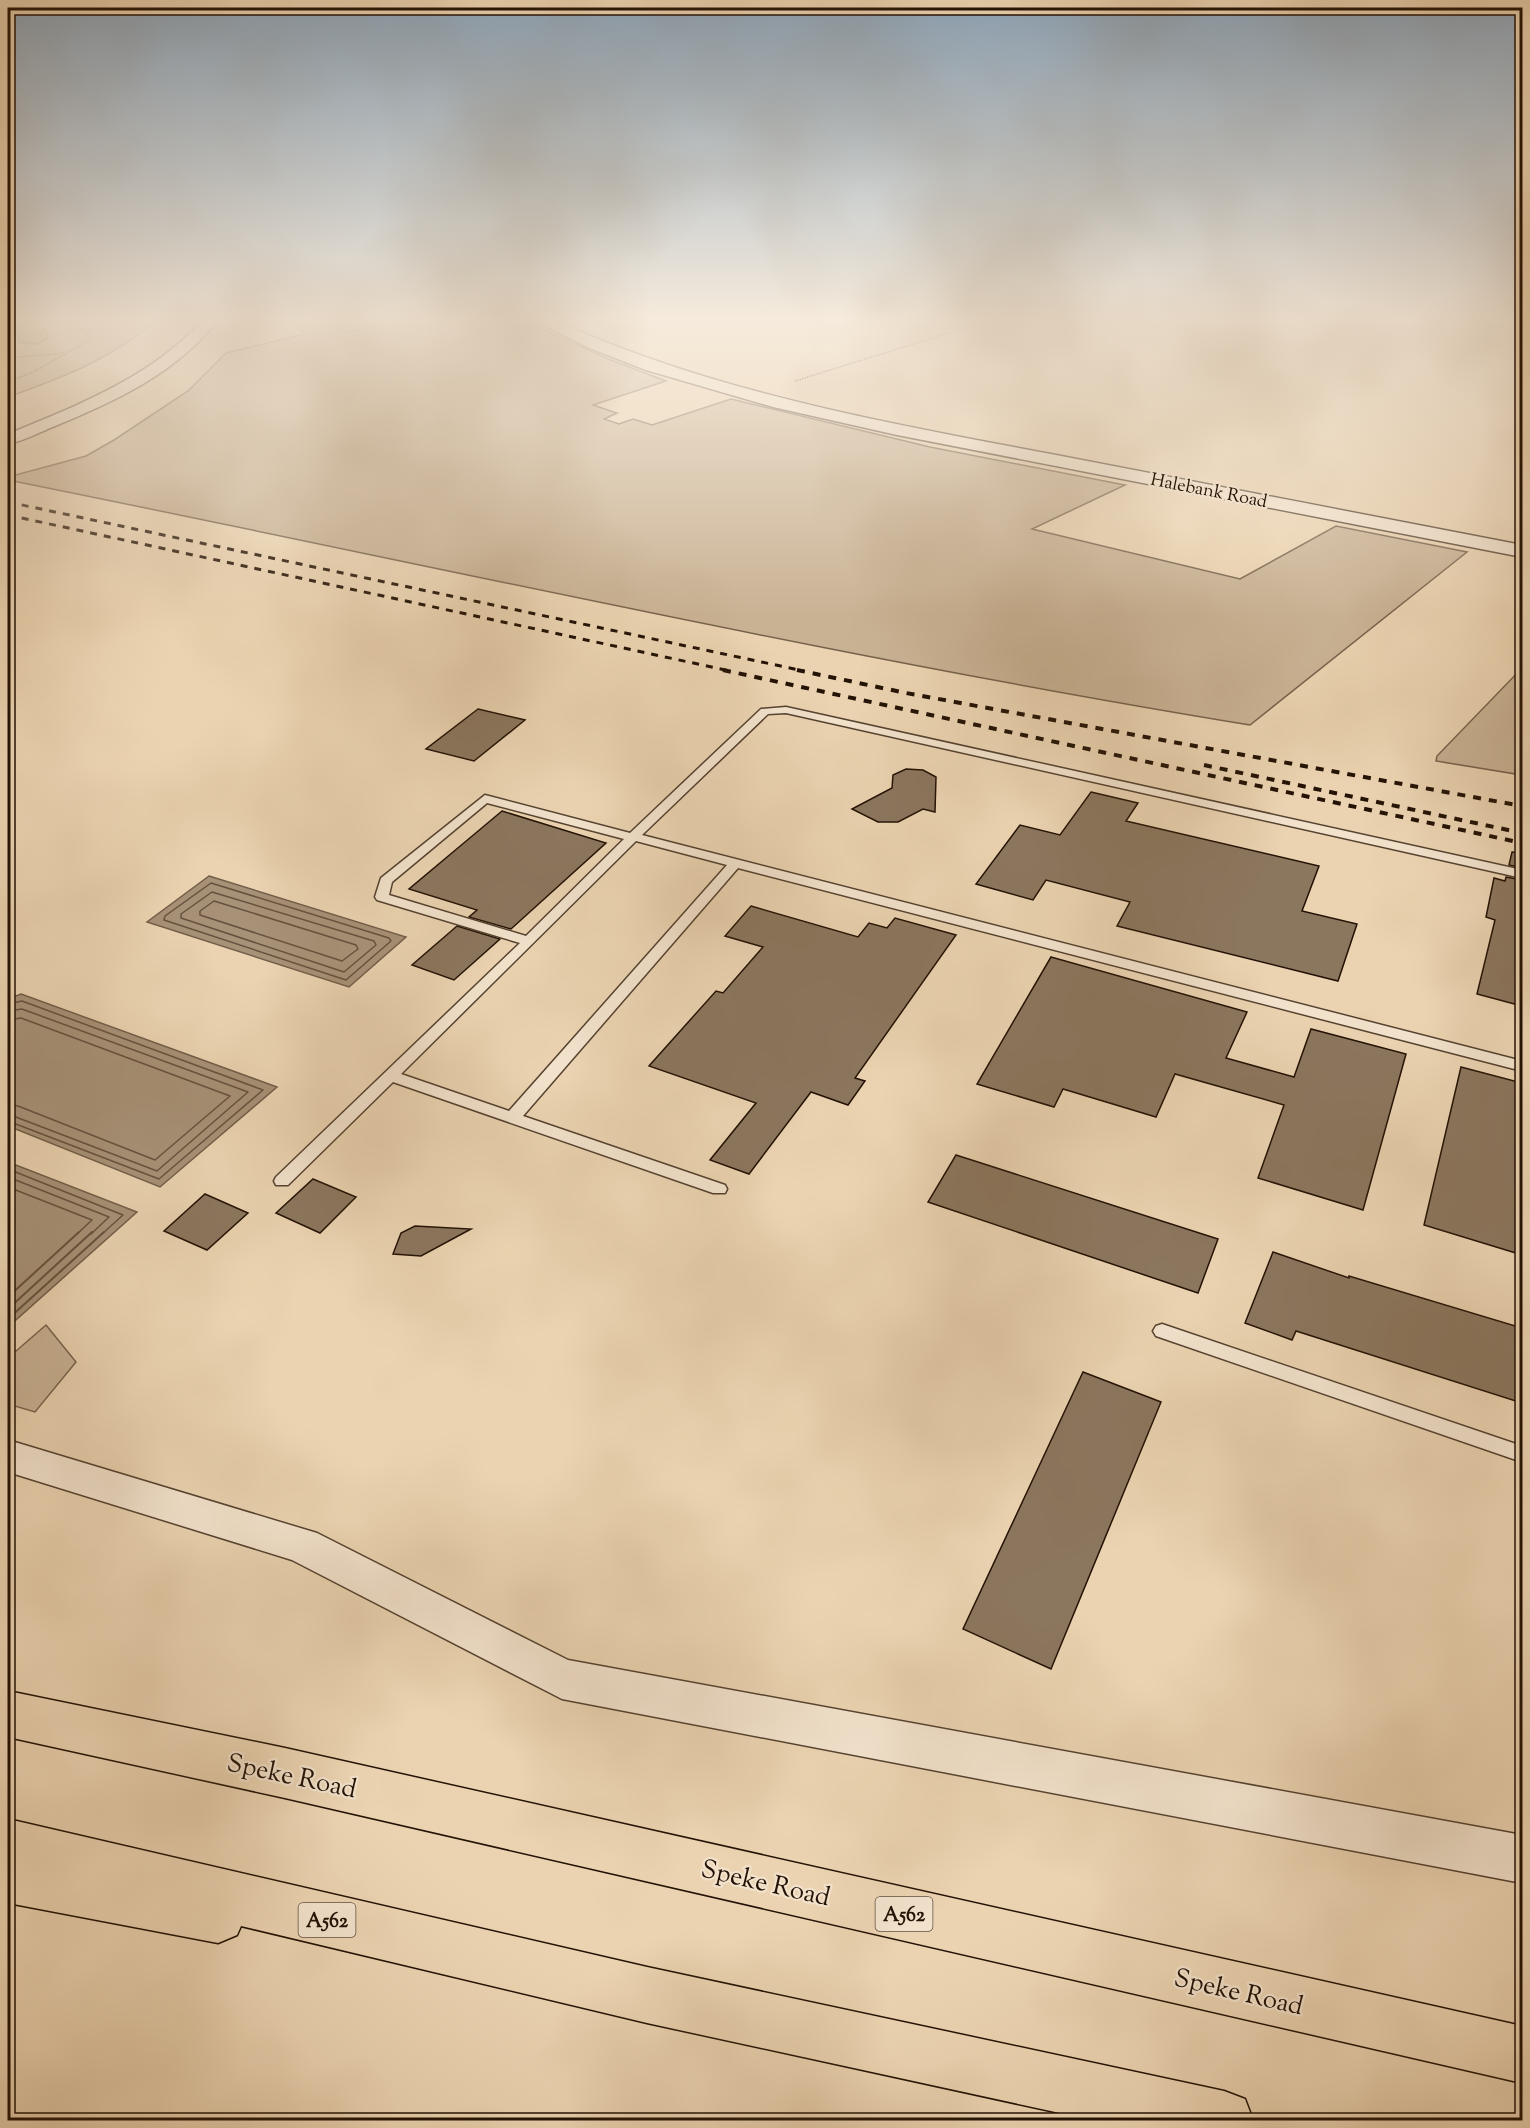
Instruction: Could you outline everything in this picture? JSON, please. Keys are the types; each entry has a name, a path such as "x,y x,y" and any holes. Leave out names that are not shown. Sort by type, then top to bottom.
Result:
{"highway":[{"path":"8,1691 285,1773"},
{"name":"Speke Road","path":"8,1714 285,1773 1522,2055"},
{"name":"A562","path":"8,1845 647,1995 1224,2121"},
{"path":"8,1877 647,1995"}],"street":[{"path":"8,439 63,416"},
{"name":"Halebank Road","path":"838,416 1522,551"},
{"path":"8,1456 303,1546 562,1679 1522,1859"}],"lane":[{"path":"282,1181 765,711 786,710 1522,874"},
{"path":"529,941 382,897 386,881 484,799 1522,1066"},
{"path":"512,1118 736,863"},
{"path":"390,1076 719,1189"},
{"path":"1162,1331 1522,1454"}],"shaded area":[{"path":"150,416 610,416 604,419 619,424 633,419 652,425 678,416 803,416 930,447 1125,485 1032,529 1240,579 1336,526 1467,552 1250,725 938,670 8,480 8,477 86,456"},
{"path":"1522,668 1522,775 1436,761 1437,756"},
{"path":"46,1325 76,1362 35,1412 8,1404 8,1358"}],"water":[{"path":"209,876 406,937 349,987 147,922"},
{"path":"21,994 277,1087 160,1187 8,1126 8,999"},
{"path":"8,1162 137,1212 8,1327"}],"building":[{"path":"478,709 525,720 474,761 426,749"},
{"path":"906,769 923,770 936,777 935,812 923,809 898,822 878,822 852,809 892,788 893,775"},
{"path":"1091,792 1138,803 1126,821 1319,866 1302,911 1357,924 1338,981 1117,926 1130,902 1046,880 1033,900 976,884 1020,825 1060,835"},
{"path":"502,811 606,843 511,929 469,917 477,910 409,889"},
{"path":"1512,852 1522,853 1522,868 1509,865"},
{"path":"1506,877 1522,880 1522,1006 1477,994 1495,920 1486,917 1494,878 1505,881"},
{"path":"751,906 858,937 869,923 887,928 895,918 956,935 855,1078 865,1081 848,1105 811,1092 749,1174 710,1160 756,1103 649,1066 716,991 723,993 763,947 725,936"},
{"path":"457,926 500,939 454,980 412,965"},
{"path":"1051,957 1247,1012 1226,1058 1294,1077 1311,1029 1406,1054 1363,1210 1258,1178 1284,1105 1175,1074 1156,1117 1063,1089 1054,1107 977,1084"},
{"path":"1461,1067 1522,1083 1522,1235 1519,1254 1424,1225"},
{"path":"956,1155 1218,1239 1198,1293 928,1202"},
{"path":"313,1179 356,1197 320,1233 276,1213"},
{"path":"205,1194 248,1213 207,1250 164,1231"},
{"path":"415,1226 471,1229 421,1256 393,1254 401,1233"},
{"path":"1273,1252 1349,1278 1349,1276 1522,1328 1522,1403 1296,1331 1292,1340 1245,1323"},
{"path":"1083,1372 1161,1402 1051,1669 963,1629"}],"railway":[{"path":"8,502 804,671"},
{"path":"8,515 730,671"},
{"path":"723,670 1522,843"},
{"path":"797,670 906,693 1522,806"},
{"path":"1204,765 1522,833"}]}
